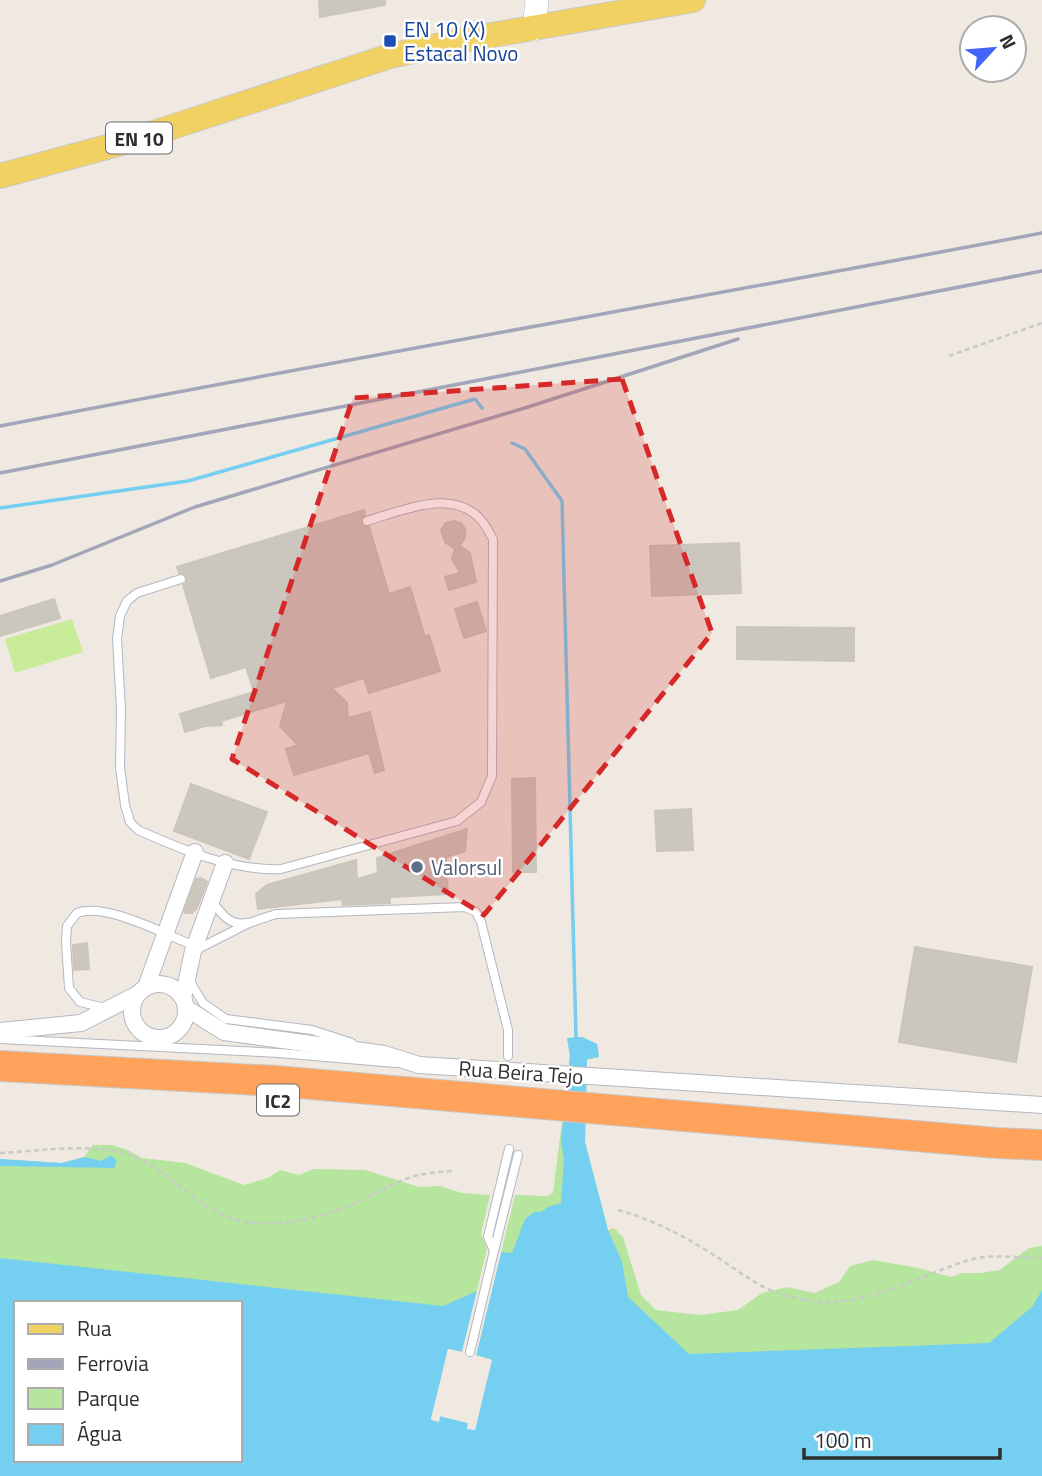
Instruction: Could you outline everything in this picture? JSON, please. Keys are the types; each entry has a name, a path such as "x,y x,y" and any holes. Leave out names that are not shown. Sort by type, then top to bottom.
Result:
{"highway":[{"name":"IC2","path":"0,1066 276,1081 982,1161 1042,1164"},
{"name":"IC2","path":"0,1085 554,1114"},
{"name":"IC2","path":"597,1118 1042,1145"}],"main road":[{"name":"EN 10","path":"0,176 129,141 390,56 469,39 693,0"}],"street":[{"path":"534,29 537,0"},
{"path":"195,852 165,934 132,1010 133,1019 143,1033 151,1037 160,1038 176,1032 185,1017 187,976 194,949 225,863"},
{"path":"0,1031 81,1023 142,991 162,984 170,987 184,1003 224,1032 384,1054 418,1065"},
{"name":"Rua Beira Tejo","path":"418,1065 1042,1105"}],"lane":[{"path":"181,579 137,593 127,601 120,616 117,639 121,709 120,767 125,805 130,822 138,830 225,863 258,870 281,869 457,821 481,803 492,776 493,539 481,519 461,506 438,502 367,521"},
{"path":"211,900 233,923 249,923"},
{"path":"111,1008 86,1006 72,995 69,988 66,942 70,919 77,913 94,909 112,913 194,949 249,923 276,914 465,906 479,917 508,1030 508,1056"},
{"path":"187,976 203,1003 226,1019 312,1031 384,1054"},
{"name":"Rua Beira Tejo","path":"0,1039 279,1053 418,1065"},
{"path":"494,1251 488,1237 509,1149"},
{"path":"470,1352 518,1155"}],"path":[{"path":"948,356 1042,323"},
{"path":"0,1153 114,1150 155,1168 200,1204 221,1216 255,1223 290,1223 318,1217 417,1175 452,1171"},
{"path":"618,1210 646,1218 671,1230 710,1252 758,1285 782,1295 806,1300 834,1303 865,1297 976,1258 1042,1258"}],"highlighted area":[{"path":"622,379 712,633 484,915 232,759 353,398"}],"green space":[{"path":"72,619 83,652 15,673 5,639"},
{"path":"582,1037 597,1044 599,1057 587,1060 585,1142 608,1230 614,1228 623,1237 641,1295 656,1310 700,1315 738,1310 762,1293 787,1287 815,1293 839,1282 850,1266 873,1260 951,1277 962,1273 1000,1270 1029,1248 1042,1246 1042,1448 489,1372 491,1360 476,1356 515,1195 547,1196 553,1193 570,1056 567,1038"},
{"path":"93,1145 111,1145 142,1158 185,1163 244,1185 268,1178 280,1170 299,1175 314,1169 365,1170 419,1187 440,1186 462,1193 490,1195 481,1234 487,1249 462,1352 448,1349 438,1390 242,1304 242,1301 14,1301 14,1306 0,1331 0,1159 61,1163 84,1157"}],"water":[{"path":"582,1037 597,1044 599,1057 587,1059 585,1142 608,1230 622,1262 628,1297 689,1354 989,1343 1033,1306 1042,1290 1042,1476 0,1476 0,1258 443,1306 477,1291 462,1352 448,1349 431,1419 439,1421 440,1416 468,1423 475,1430 491,1359 476,1356 501,1252 512,1253 525,1219 534,1212 541,1212 561,1203 564,1160 561,1140 570,1056 567,1038"},
{"path":"111,1155 117,1161 114,1168 0,1166 0,1159 61,1163 85,1157 101,1161"}],"pier":[{"path":"500,1249 476,1355 492,1360 475,1430 467,1429 468,1423 440,1416 439,1422 431,1420 448,1349 462,1352 478,1287 480,1291 466,1353 462,1356 450,1353 435,1417 440,1413 469,1420 472,1426 487,1362 475,1359 473,1355"}],"building":[{"path":"319,0 385,0 385,5 320,17"},
{"path":"364,510 365,515 361,522 363,526 369,527 389,594 410,587 425,637 429,635 440,671 369,693 364,678 332,688 347,703 348,718 370,712 384,770 375,773 369,753 294,775 286,749 298,745 280,726 287,701 221,721 222,725 205,726 185,732 180,714 254,692 246,667 211,678 183,585 187,578 185,574 179,573 177,567"},
{"path":"446,523 461,523 465,529 465,537 460,546 470,553 476,582 449,590 445,577 460,573 452,559 455,549 445,542 441,530"},
{"path":"739,543 741,593 652,596 650,546"},
{"path":"54,599 60,618 0,636 0,616"},
{"path":"477,602 486,631 464,638 455,609"},
{"path":"737,627 854,628 854,661 737,659"},
{"path":"535,778 536,872 513,872 512,779"},
{"path":"191,784 267,812 249,859 174,831"},
{"path":"691,809 693,850 657,851 655,811"},
{"path":"467,829 465,851 446,857 448,894 390,897 390,903 343,905 342,899 258,909 256,894 267,885 356,860 357,879 378,873 377,858"},
{"path":"201,878 207,882 197,908 192,913 186,913 184,912 196,879"},
{"path":"87,943 89,969 74,970 73,945"},
{"path":"915,947 1032,967 1016,1062 899,1042"}],"waterway":[{"path":"0,508 188,481 475,399 482,408"},
{"path":"512,443 525,449 562,501 576,1038"}],"railway":[{"path":"0,426 1042,233"},
{"path":"0,473 1042,271"},
{"path":"0,581 52,565 195,507 528,407 738,339"}],"place":[{"name":"EN 10 (X) Estacal Novo","path":"390,41"},
{"name":"Valorsul","path":"417,867"}]}
